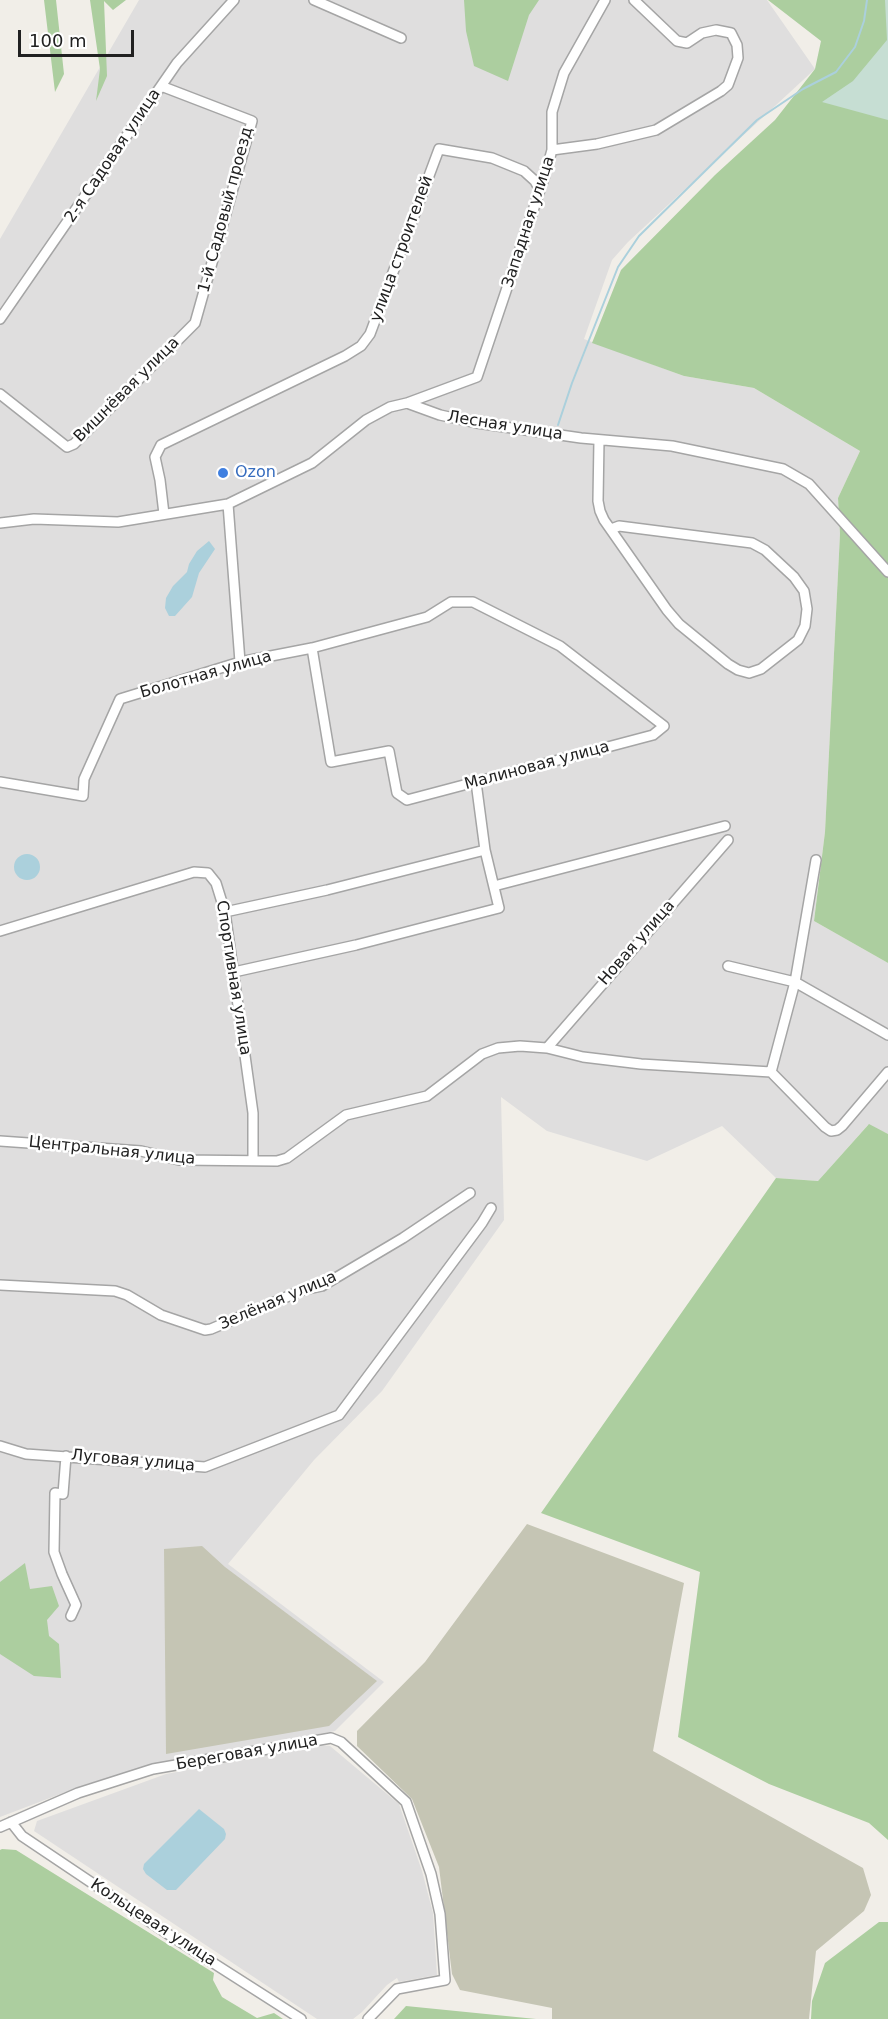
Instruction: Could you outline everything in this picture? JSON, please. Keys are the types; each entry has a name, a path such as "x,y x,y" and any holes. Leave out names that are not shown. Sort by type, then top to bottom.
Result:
{"street":[{"name":"2-я Садовая улица","path":"0,319 177,63 234,0"},
{"path":"314,0 400,38"},
{"name":"Западная улица","path":"407,403 477,377 552,150 552,112 564,73 605,0"},
{"path":"552,150 597,144 656,130 728,85 738,58 737,45 731,33 716,30 702,33 687,44 677,41 634,0"},
{"name":"1-й Садовый проезд","path":"161,86 252,121 195,322"},
{"name":"улица строителей","path":"164,514 155,457 161,445 345,356 361,346 370,334 388,291 439,149 492,158 524,171 535,181 540,190"},
{"name":"Вишнёвая улица","path":"0,394 67,447 74,444 195,322"},
{"path":"0,523 34,519 118,522 228,504 312,463 366,420 390,406 407,403"},
{"name":"Лесная улица","path":"407,403 440,415 477,423 599,440 672,446 783,469 808,484 888,572"},
{"path":"599,440 598,501 600,511 611,529 667,610 680,624 738,670 749,673 761,669 798,639 806,626 807,609 804,591 794,577 765,550 752,543 619,526 611,529"},
{"path":"228,504 240,662"},
{"name":"Болотная улица","path":"0,782 83,796 84,779 120,699 240,662 312,648 427,617 451,602 473,602"},
{"name":"Малиновая улица","path":"312,648 331,762 389,751 397,794 407,800 653,735 664,726 560,646 473,602"},
{"path":"234,972 356,945 499,908 485,850 476,782"},
{"path":"494,886 725,826"},
{"name":"Новая улица","path":"547,1048 728,840"},
{"path":"225,912 327,890 485,850"},
{"path":"771,1072 795,982 816,860"},
{"name":"Спортивная улица","path":"0,931 194,872 208,873 216,882 225,912 253,1113 253,1160"},
{"path":"728,966 795,982 888,1035"},
{"name":"Центральная улица","path":"0,1141 141,1151 179,1161 253,1160 268,1162 287,1158 346,1115 427,1096 482,1054 498,1048 520,1046 547,1048"},
{"path":"547,1048 583,1057 641,1064 771,1072 831,1131 842,1126 888,1072"},
{"name":"Зелёная улица","path":"0,1285 115,1291 127,1295 160,1315 205,1330 211,1329 303,1290 322,1286 403,1238 470,1193"},
{"name":"Луговая улица","path":"0,1446 26,1454 205,1467 339,1415 491,1208"},
{"path":"66,1456 63,1494 56,1493 54,1552 76,1605 71,1616"},
{"name":"Береговая улица","path":"0,1827 78,1793 153,1769 331,1738 350,1749 406,1802 433,1882 440,1914 445,1980 397,1989 368,2019"},
{"name":"Кольцевая улица","path":"11,1822 22,1836 162,1930 301,2019"}],"shaded area":[{"path":"139,0 767,0 815,69 628,242 612,260 584,339 684,376 754,388 860,451 838,498 840,534 825,832 814,921 888,963 888,1134 868,1125 818,1181 776,1178 722,1126 647,1161 547,1131 501,1097 504,1220 382,1391 314,1460 228,1564 384,1682 335,1731 154,1764 84,1785 0,1817 0,239"},
{"path":"885,0 888,0 888,120 822,102 853,81 887,40"},
{"path":"527,1524 684,1583 653,1751 863,1868 871,1895 864,1911 816,1951 809,2019 552,2019 552,2008 460,1990 452,1974 439,1867 412,1799 357,1746 357,1731 425,1662"},
{"path":"202,1546 225,1567 377,1681 329,1726 166,1754 164,1549"},
{"path":"320,1745 330,1746 399,1804 422,1871 433,1913 437,1975 399,1982 397,1978 353,2019 317,2019 34,1831 37,1821 166,1774"}],"green space":[{"path":"44,0 56,0 64,74 55,92"},
{"path":"90,0 126,0 113,10 104,1 107,76 96,101 100,69"},
{"path":"464,0 539,0 529,15 508,81 474,66 466,31"},
{"path":"768,0 888,0 888,963 814,921 825,832 840,534 838,498 860,451 754,388 684,376 592,343 621,270 715,175 775,120 815,69 821,41"},
{"path":"869,1124 888,1134 888,1840 869,1823 769,1784 678,1737 700,1572 541,1513 776,1178 818,1181"},
{"path":"25,1563 30,1589 52,1586 59,1606 47,1620 49,1636 59,1644 61,1678 34,1676 0,1654 0,1582"},
{"path":"0,1850 16,1850 214,1973 213,1980 222,1997 257,2018 274,2013 283,2019 0,2019"},
{"path":"879,1922 888,1922 888,2019 811,2019 812,2001 825,1963"},
{"path":"406,2006 536,2019 394,2019"}],"water":[{"path":"209,541 215,549 199,573 192,597 175,616 169,616 165,608 166,598 173,586 187,572 197,551"},
{"path":"27,854 36,858 40,867 36,876 27,880 18,876 14,867 18,858"},
{"path":"199,1809 224,1829 225,1839 176,1890 167,1890 146,1874 143,1869 144,1864"}],"waterway":[{"path":"558,425 572,383 618,267 639,236 757,120 803,89 836,72 855,47 864,21 867,0"}],"place":[{"name":"Ozon","path":"223,473"}]}
